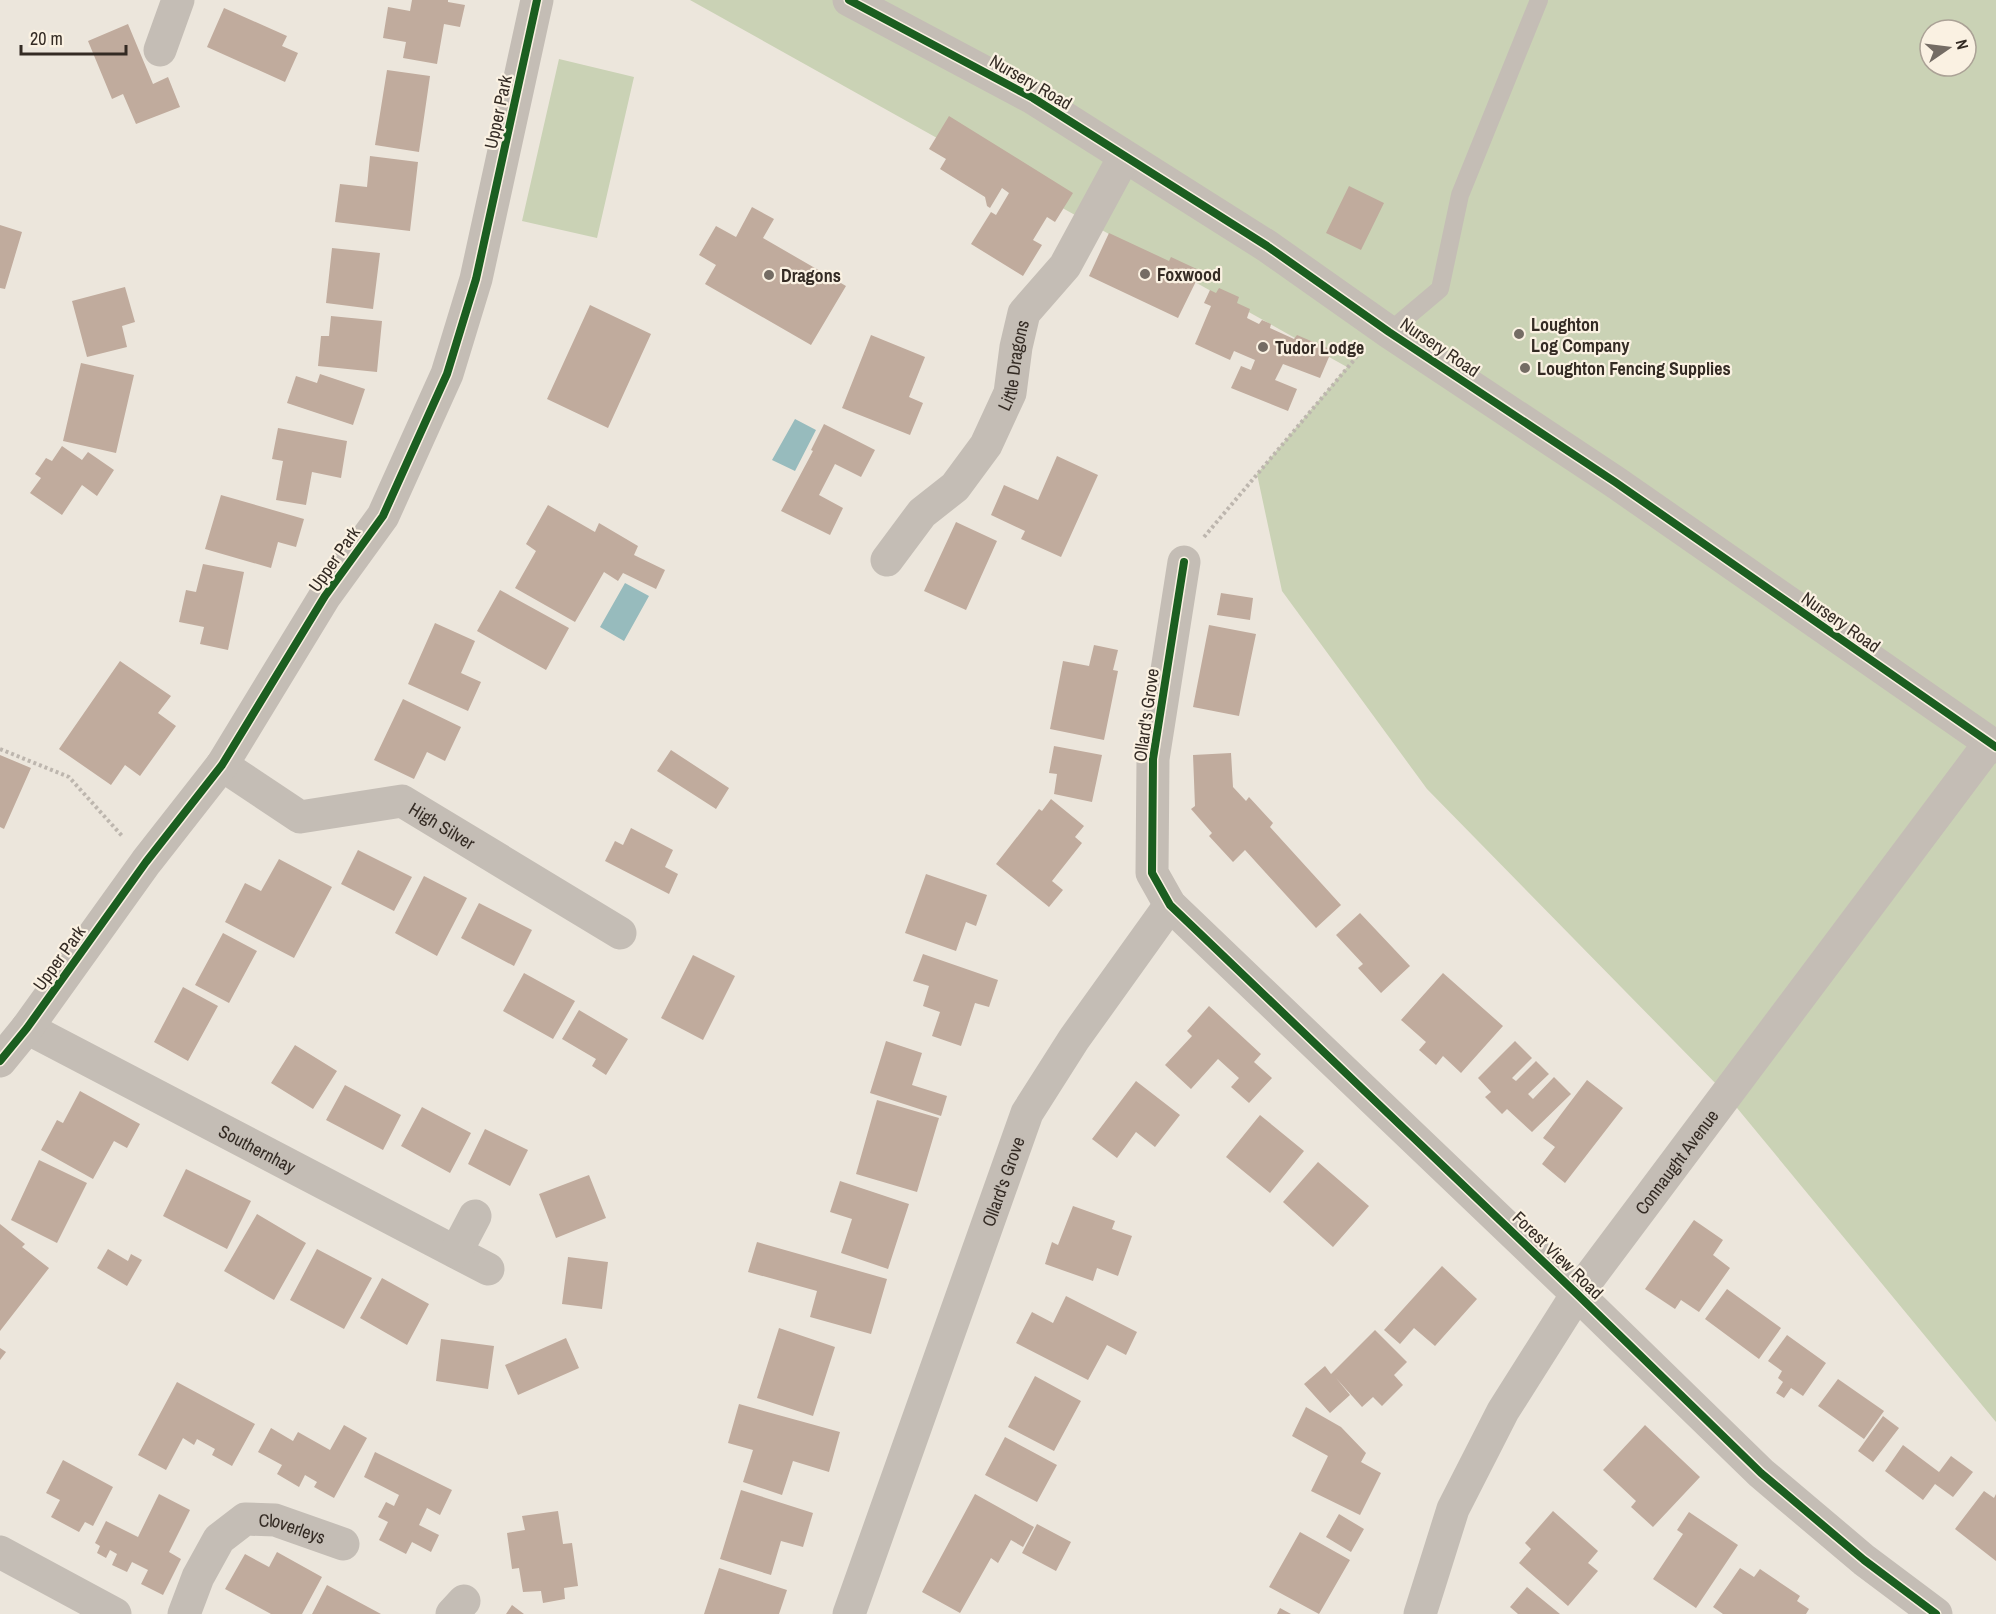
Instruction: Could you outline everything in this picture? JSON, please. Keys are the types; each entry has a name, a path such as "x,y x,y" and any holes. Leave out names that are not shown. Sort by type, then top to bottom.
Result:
{"street":[{"path":"160,50 178,0"},
{"name":"Upper Park","path":"0,1061 27,1028 146,862 222,765 325,596 383,516 447,374 476,279 537,0"},
{"name":"Nursery Road","path":"849,0 1033,98 1267,246 1389,332 1615,482 1993,745"},
{"name":"Little Dragons","path":"886,560 922,513 955,487 986,445 1010,393 1016,347 1024,313 1065,266 1124,157"},
{"name":"Ollard's Grove","path":"849,1614 1027,1113 1074,1039 1170,905 1152,873 1153,759 1184,562"},
{"name":"Connaught Avenue","path":"1420,1614 1454,1509 1503,1411 1577,1294 1993,745"},
{"name":"High Silver","path":"222,765 300,817 402,801 620,933"},
{"name":"Forest View Road","path":"1170,905 1761,1473 1864,1560 1936,1614"},
{"name":"Southernhay","path":"27,1028 488,1269"},
{"path":"456,1252 475,1216"},
{"name":"Cloverleys","path":"184,1614 198,1577 219,1539 245,1519 274,1520 343,1544"},
{"path":"0,1552 115,1614"}],"lane":[{"path":"1389,332 1440,289 1460,195 1539,0"}],"path":[{"path":"1184,562 1370,341 1389,332"},
{"path":"0,749 69,777 146,862"}],"green space":[{"path":"690,0 1996,0 1996,1422 1723,1091 1427,789 1282,591 1257,474 1347,367"},
{"path":"559,59 634,77 597,238 522,221"}],"water":[{"path":"795,419 816,430 795,471 772,460"},
{"path":"625,583 649,596 624,641 600,627"}],"building":[{"path":"412,0 448,0 448,2 465,5 460,27 444,24 437,64 403,58 406,42 383,38 388,7 410,11"},
{"path":"224,8 287,36 282,46 298,53 285,82 207,47"},
{"path":"128,24 153,84 168,77 180,107 136,124 123,94 112,99 88,41"},
{"path":"387,70 430,76 419,152 375,145"},
{"path":"949,116 1073,193 1055,222 1047,217 1033,240 1042,245 1023,276 971,244 991,212 996,215 1009,193 1002,188 990,208 987,206 985,197 940,169 946,159 929,149"},
{"path":"370,156 418,162 410,231 335,222 340,184 367,187"},
{"path":"1349,186 1384,203 1361,250 1326,233"},
{"name":"Dragons","path":"752,207 774,219 763,238 846,286 811,345 705,284 716,265 699,255 716,226 736,237"},
{"path":"0,225 22,232 5,289 0,288"},
{"name":"Foxwood","path":"1109,233 1169,261 1171,257 1201,271 1178,318 1089,276"},
{"path":"332,248 380,253 373,309 326,303"},
{"path":"125,287 135,322 122,326 127,347 87,357 72,301"},
{"name":"Tudor Lodge","path":"1219,288 1239,297 1237,303 1250,309 1247,318 1259,324 1262,320 1271,324 1270,328 1294,339 1297,335 1332,350 1320,378 1283,364 1275,380 1297,389 1288,411 1231,388 1241,366 1251,370 1255,360 1234,351 1230,360 1195,344 1211,306 1204,303 1210,290 1216,293"},
{"path":"590,305 651,334 608,428 547,399"},
{"path":"331,316 382,321 377,372 318,366 321,336 329,336"},
{"path":"871,335 925,357 909,397 923,403 910,435 842,408"},
{"path":"81,363 134,375 116,453 63,441"},
{"path":"320,374 365,389 353,425 287,403 296,376 317,383"},
{"path":"824,424 875,450 861,477 835,464 819,495 843,508 830,535 781,511 813,451 811,450"},
{"path":"278,428 347,441 341,478 312,472 306,505 276,500 283,461 272,459"},
{"path":"62,446 82,460 88,452 114,470 97,496 82,485 62,515 30,493 41,478 35,474 46,458 52,461"},
{"path":"1057,456 1098,475 1061,557 1021,539 1025,531 991,515 1004,485 1038,500"},
{"path":"221,495 304,519 296,547 278,542 271,568 205,549"},
{"path":"548,505 595,532 599,523 638,546 634,555 665,570 656,589 623,573 618,581 604,572 575,622 515,588 536,551 526,544"},
{"path":"956,522 997,541 966,610 924,591"},
{"path":"203,564 244,572 228,650 200,644 204,627 179,622 186,590 196,592"},
{"path":"500,590 569,628 546,670 477,631"},
{"path":"1221,593 1253,598 1250,620 1217,615"},
{"path":"435,623 475,641 461,673 481,682 468,711 408,684"},
{"path":"1209,625 1256,634 1239,716 1193,707"},
{"path":"1094,645 1118,650 1113,670 1118,671 1104,740 1050,729 1063,661 1089,666"},
{"path":"120,661 171,696 158,713 176,726 140,776 125,765 111,785 59,749"},
{"path":"403,699 461,727 445,761 427,752 414,779 374,760"},
{"path":"1054,746 1102,755 1092,802 1054,794 1057,774 1049,773"},
{"path":"671,750 729,788 716,809 657,771"},
{"path":"1231,753 1233,787 1246,801 1249,797 1273,823 1270,827 1341,905 1316,928 1245,850 1233,862 1209,836 1212,833 1191,809 1195,806 1193,755"},
{"path":"0,755 31,768 4,829 0,827"},
{"path":"1051,799 1084,826 1075,837 1082,843 1052,881 1063,890 1049,907 996,864 1039,809 1042,811"},
{"path":"631,828 673,850 665,867 678,874 669,894 605,861 615,841 623,845"},
{"path":"358,850 412,877 394,911 341,884"},
{"path":"279,859 332,887 294,958 225,922 245,883 261,891"},
{"path":"926,874 987,895 976,926 966,922 956,951 905,933"},
{"path":"424,876 467,898 437,956 395,933"},
{"path":"479,903 532,930 514,966 461,938"},
{"path":"1360,913 1410,966 1381,993 1358,968 1363,964 1336,935"},
{"path":"223,933 257,951 229,1003 195,985"},
{"path":"923,954 998,980 989,1007 975,1003 961,1046 932,1036 940,1012 923,1006 929,986 913,981"},
{"path":"693,955 735,976 703,1040 661,1018"},
{"path":"524,973 575,1001 553,1039 503,1011"},
{"path":"1443,973 1503,1026 1461,1073 1443,1056 1436,1065 1419,1050 1426,1042 1401,1020"},
{"path":"183,987 218,1006 188,1061 154,1042"},
{"path":"1209,1006 1261,1054 1254,1062 1272,1078 1249,1103 1231,1087 1239,1078 1218,1059 1191,1089 1165,1065 1192,1036 1187,1031"},
{"path":"579,1010 628,1039 606,1075 592,1066 596,1059 562,1039"},
{"path":"886,1041 922,1053 912,1085 947,1096 941,1116 870,1093"},
{"path":"1515,1041 1532,1058 1512,1078 1516,1081 1536,1061 1549,1074 1528,1094 1533,1099 1554,1077 1571,1094 1532,1132 1507,1109 1502,1114 1485,1097 1491,1092 1478,1078"},
{"path":"295,1045 337,1071 313,1109 271,1083"},
{"path":"1587,1080 1623,1108 1565,1183 1542,1164 1555,1147 1543,1138"},
{"path":"1136,1081 1180,1115 1155,1147 1136,1132 1117,1158 1092,1139"},
{"path":"345,1085 401,1115 383,1150 326,1120"},
{"path":"80,1091 140,1124 127,1148 114,1141 93,1179 41,1150 57,1120 63,1123"},
{"path":"877,1100 939,1118 917,1192 856,1174"},
{"path":"422,1107 471,1133 450,1173 401,1146"},
{"path":"1260,1115 1304,1151 1270,1193 1226,1157"},
{"path":"485,1129 528,1150 510,1186 468,1164"},
{"path":"39,1160 87,1183 57,1243 11,1220"},
{"path":"1318,1162 1369,1206 1333,1247 1283,1202"},
{"path":"186,1169 251,1201 227,1249 163,1216"},
{"path":"589,1175 606,1218 556,1238 539,1194"},
{"path":"840,1181 909,1204 888,1269 841,1253 852,1219 830,1212"},
{"path":"1073,1206 1115,1221 1112,1229 1132,1236 1118,1276 1097,1268 1093,1281 1045,1264 1052,1242 1058,1245"},
{"path":"257,1214 306,1243 274,1300 224,1271"},
{"path":"1694,1220 1723,1240 1713,1255 1730,1268 1699,1312 1681,1300 1675,1309 1645,1289"},
{"path":"0,1224 25,1244 22,1247 49,1268 0,1331"},
{"path":"757,1242 887,1279 871,1334 810,1317 817,1291 748,1272"},
{"path":"108,1249 128,1261 131,1254 142,1260 127,1286 97,1268"},
{"path":"317,1249 372,1278 344,1329 290,1300"},
{"path":"568,1257 608,1262 602,1309 562,1304"},
{"path":"1442,1266 1477,1299 1435,1346 1414,1328 1400,1344 1384,1330"},
{"path":"382,1278 429,1304 407,1345 360,1318"},
{"path":"1727,1289 1781,1328 1759,1359 1705,1319"},
{"path":"1066,1296 1137,1332 1126,1355 1107,1345 1088,1380 1016,1343 1032,1312 1053,1323"},
{"path":"779,1328 835,1347 813,1416 757,1398"},
{"path":"1375,1330 1407,1362 1394,1375 1403,1385 1382,1406 1373,1397 1362,1407 1336,1378 1350,1395 1330,1413 1304,1384 1325,1366 1331,1374"},
{"path":"1787,1335 1826,1363 1803,1396 1791,1388 1784,1398 1776,1393 1783,1382 1778,1378 1782,1371 1768,1361"},
{"path":"566,1338 579,1368 518,1395 505,1365"},
{"path":"441,1339 494,1346 488,1389 436,1381"},
{"path":"0,1348 6,1352 0,1360"},
{"path":"1035,1376 1081,1401 1054,1451 1008,1427"},
{"path":"1838,1379 1884,1411 1864,1439 1818,1406"},
{"path":"177,1382 255,1424 232,1466 212,1455 215,1449 197,1439 194,1445 183,1438 166,1470 138,1455"},
{"path":"739,1404 840,1432 829,1472 793,1461 782,1495 743,1482 753,1450 728,1443"},
{"path":"1306,1407 1341,1427 1366,1453 1361,1462 1381,1473 1360,1515 1311,1491 1328,1456 1292,1436"},
{"path":"1883,1416 1899,1428 1873,1462 1858,1451"},
{"path":"344,1425 367,1438 334,1498 314,1487 317,1482 305,1475 299,1487 277,1474 282,1465 258,1452 271,1428 293,1441 298,1432 330,1450"},
{"path":"1645,1425 1700,1477 1653,1527 1631,1507 1636,1501 1603,1470"},
{"path":"1005,1437 1057,1465 1037,1502 985,1475"},
{"path":"1903,1445 1939,1472 1951,1456 1973,1472 1953,1497 1935,1484 1923,1500 1885,1471"},
{"path":"375,1452 452,1490 440,1515 427,1508 419,1525 439,1535 431,1552 412,1542 406,1554 379,1540 388,1522 378,1517 386,1502 394,1506 399,1495 364,1477"},
{"path":"63,1460 113,1487 93,1526 85,1522 79,1532 51,1517 60,1500 46,1493"},
{"path":"741,1490 813,1513 803,1547 781,1541 771,1575 720,1559"},
{"path":"1984,1491 1994,1498 1996,1494 1996,1561 1955,1529"},
{"path":"159,1494 190,1510 169,1552 181,1559 163,1595 141,1584 148,1570 132,1562 127,1572 112,1565 117,1554 110,1550 106,1558 97,1553 100,1546 95,1543 106,1521 138,1537"},
{"path":"975,1494 1034,1527 1023,1547 1011,1540 998,1563 991,1558 960,1613 922,1592"},
{"path":"558,1511 563,1544 572,1543 578,1586 564,1588 565,1599 543,1603 541,1591 523,1592 519,1568 512,1569 507,1533 525,1530 522,1516"},
{"path":"1553,1511 1598,1551 1588,1563 1598,1571 1568,1606 1519,1563 1531,1549 1525,1543"},
{"path":"1689,1512 1738,1545 1696,1608 1653,1579 1683,1534 1677,1530"},
{"path":"1339,1514 1364,1529 1351,1552 1326,1537"},
{"path":"1037,1524 1071,1542 1056,1571 1022,1553"},
{"path":"1300,1532 1350,1560 1319,1614 1269,1587"},
{"path":"277,1552 322,1577 302,1614 271,1614 225,1589 245,1554 269,1567"},
{"path":"719,1568 787,1590 779,1614 704,1614"},
{"path":"1740,1568 1754,1577 1760,1569 1800,1596 1797,1601 1809,1609 1806,1614 1723,1614 1713,1607"},
{"path":"327,1585 381,1614 312,1614"},
{"path":"1527,1587 1560,1614 1518,1614 1510,1607"},
{"path":"512,1605 524,1614 506,1614"},
{"path":"1280,1608 1291,1614 1277,1614"}],"cycle path":[{"path":"0,1061 27,1028 146,862 222,765 325,596 383,516 447,374 476,279 537,0"},
{"path":"849,0 1033,98 1267,246 1389,332 1615,482 1996,747"},
{"path":"1184,562 1153,759 1152,873 1170,905 1761,1473 1864,1560 1936,1614"}],"place":[{"name":"Foxwood","path":"1145,274"},
{"name":"Dragons","path":"769,275"},
{"name":"Loughton Log Company","path":"1519,334"},
{"name":"Tudor Lodge","path":"1263,347"},
{"name":"Loughton Fencing Supplies","path":"1525,368"}]}
